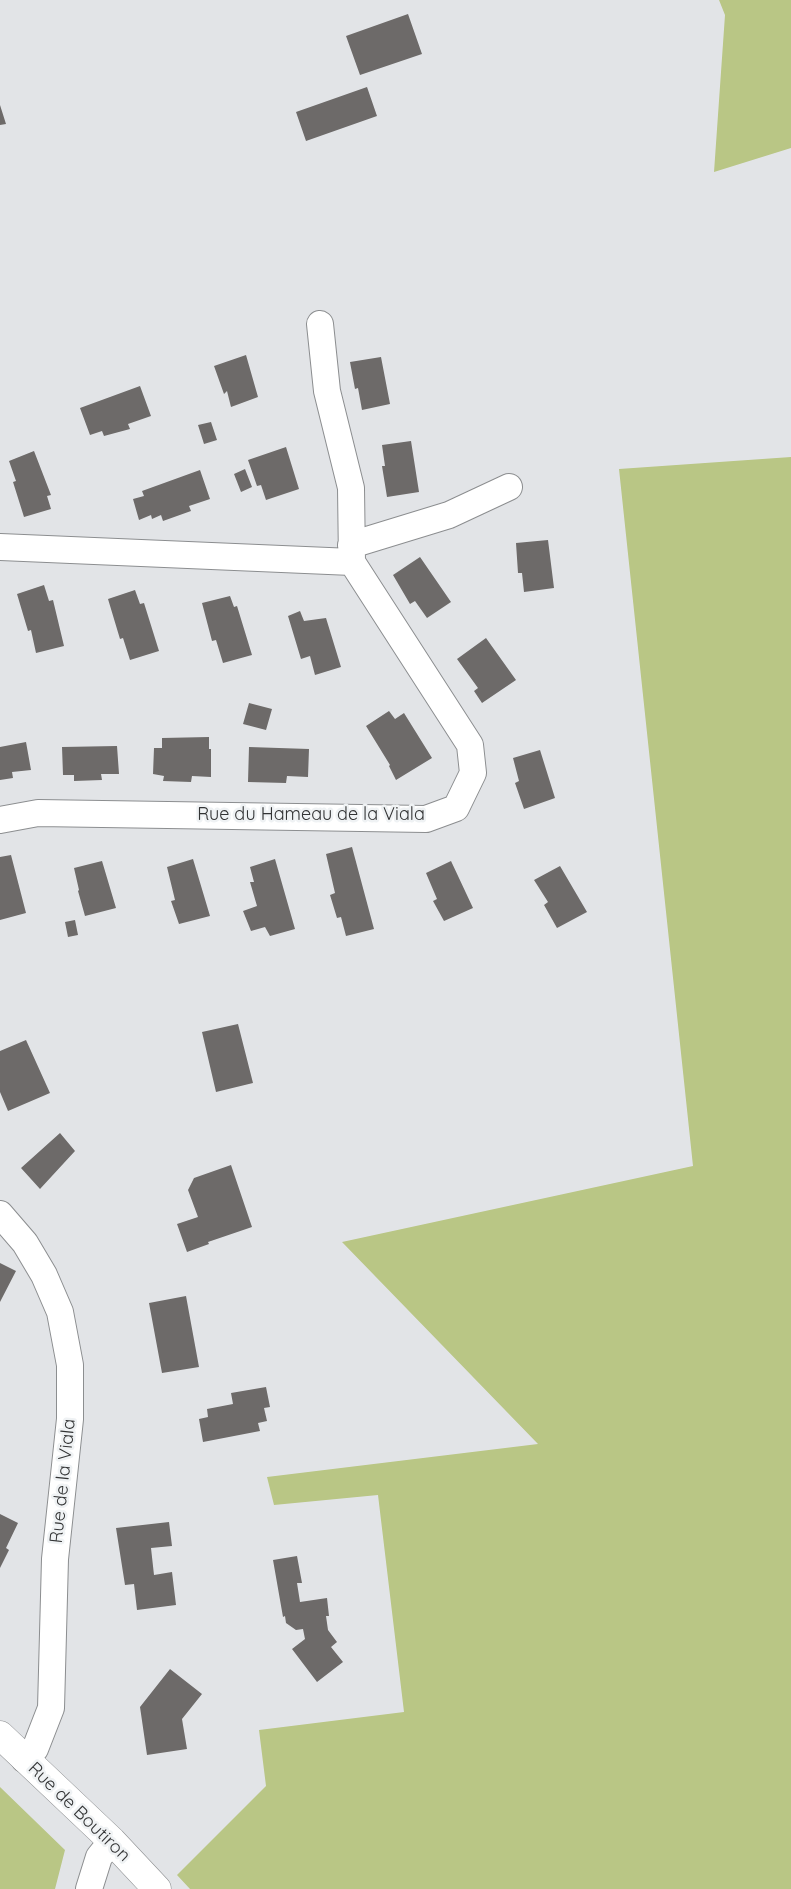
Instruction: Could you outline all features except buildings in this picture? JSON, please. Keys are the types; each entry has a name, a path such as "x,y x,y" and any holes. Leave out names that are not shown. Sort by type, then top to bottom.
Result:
{"main road":[{"name":"Rue de Boutiron","path":"0,1735 112,1842 157,1889"}],"street":[{"path":"320,324 327,391 351,488 351,554"},
{"path":"0,547 351,554 450,515 509,486"},
{"name":"Rue du Hameau de la Viala","path":"0,820 38,813 426,819 456,808 473,773 470,745 351,554"},
{"name":"Rue de la Viala","path":"0,1214 25,1243 44,1275 60,1312 70,1365 70,1419 55,1559 51,1708 35,1749 24,1759"},
{"path":"89,1889 99,1857 112,1842"}],"green space":[{"path":"719,0 791,0 791,148 714,172 725,15"},
{"path":"791,457 791,1889 190,1889 177,1875 266,1786 259,1730 404,1712 378,1495 274,1505 267,1477 538,1444 342,1242 693,1166 619,469"},
{"path":"0,1787 65,1850 55,1889 0,1889"}]}
